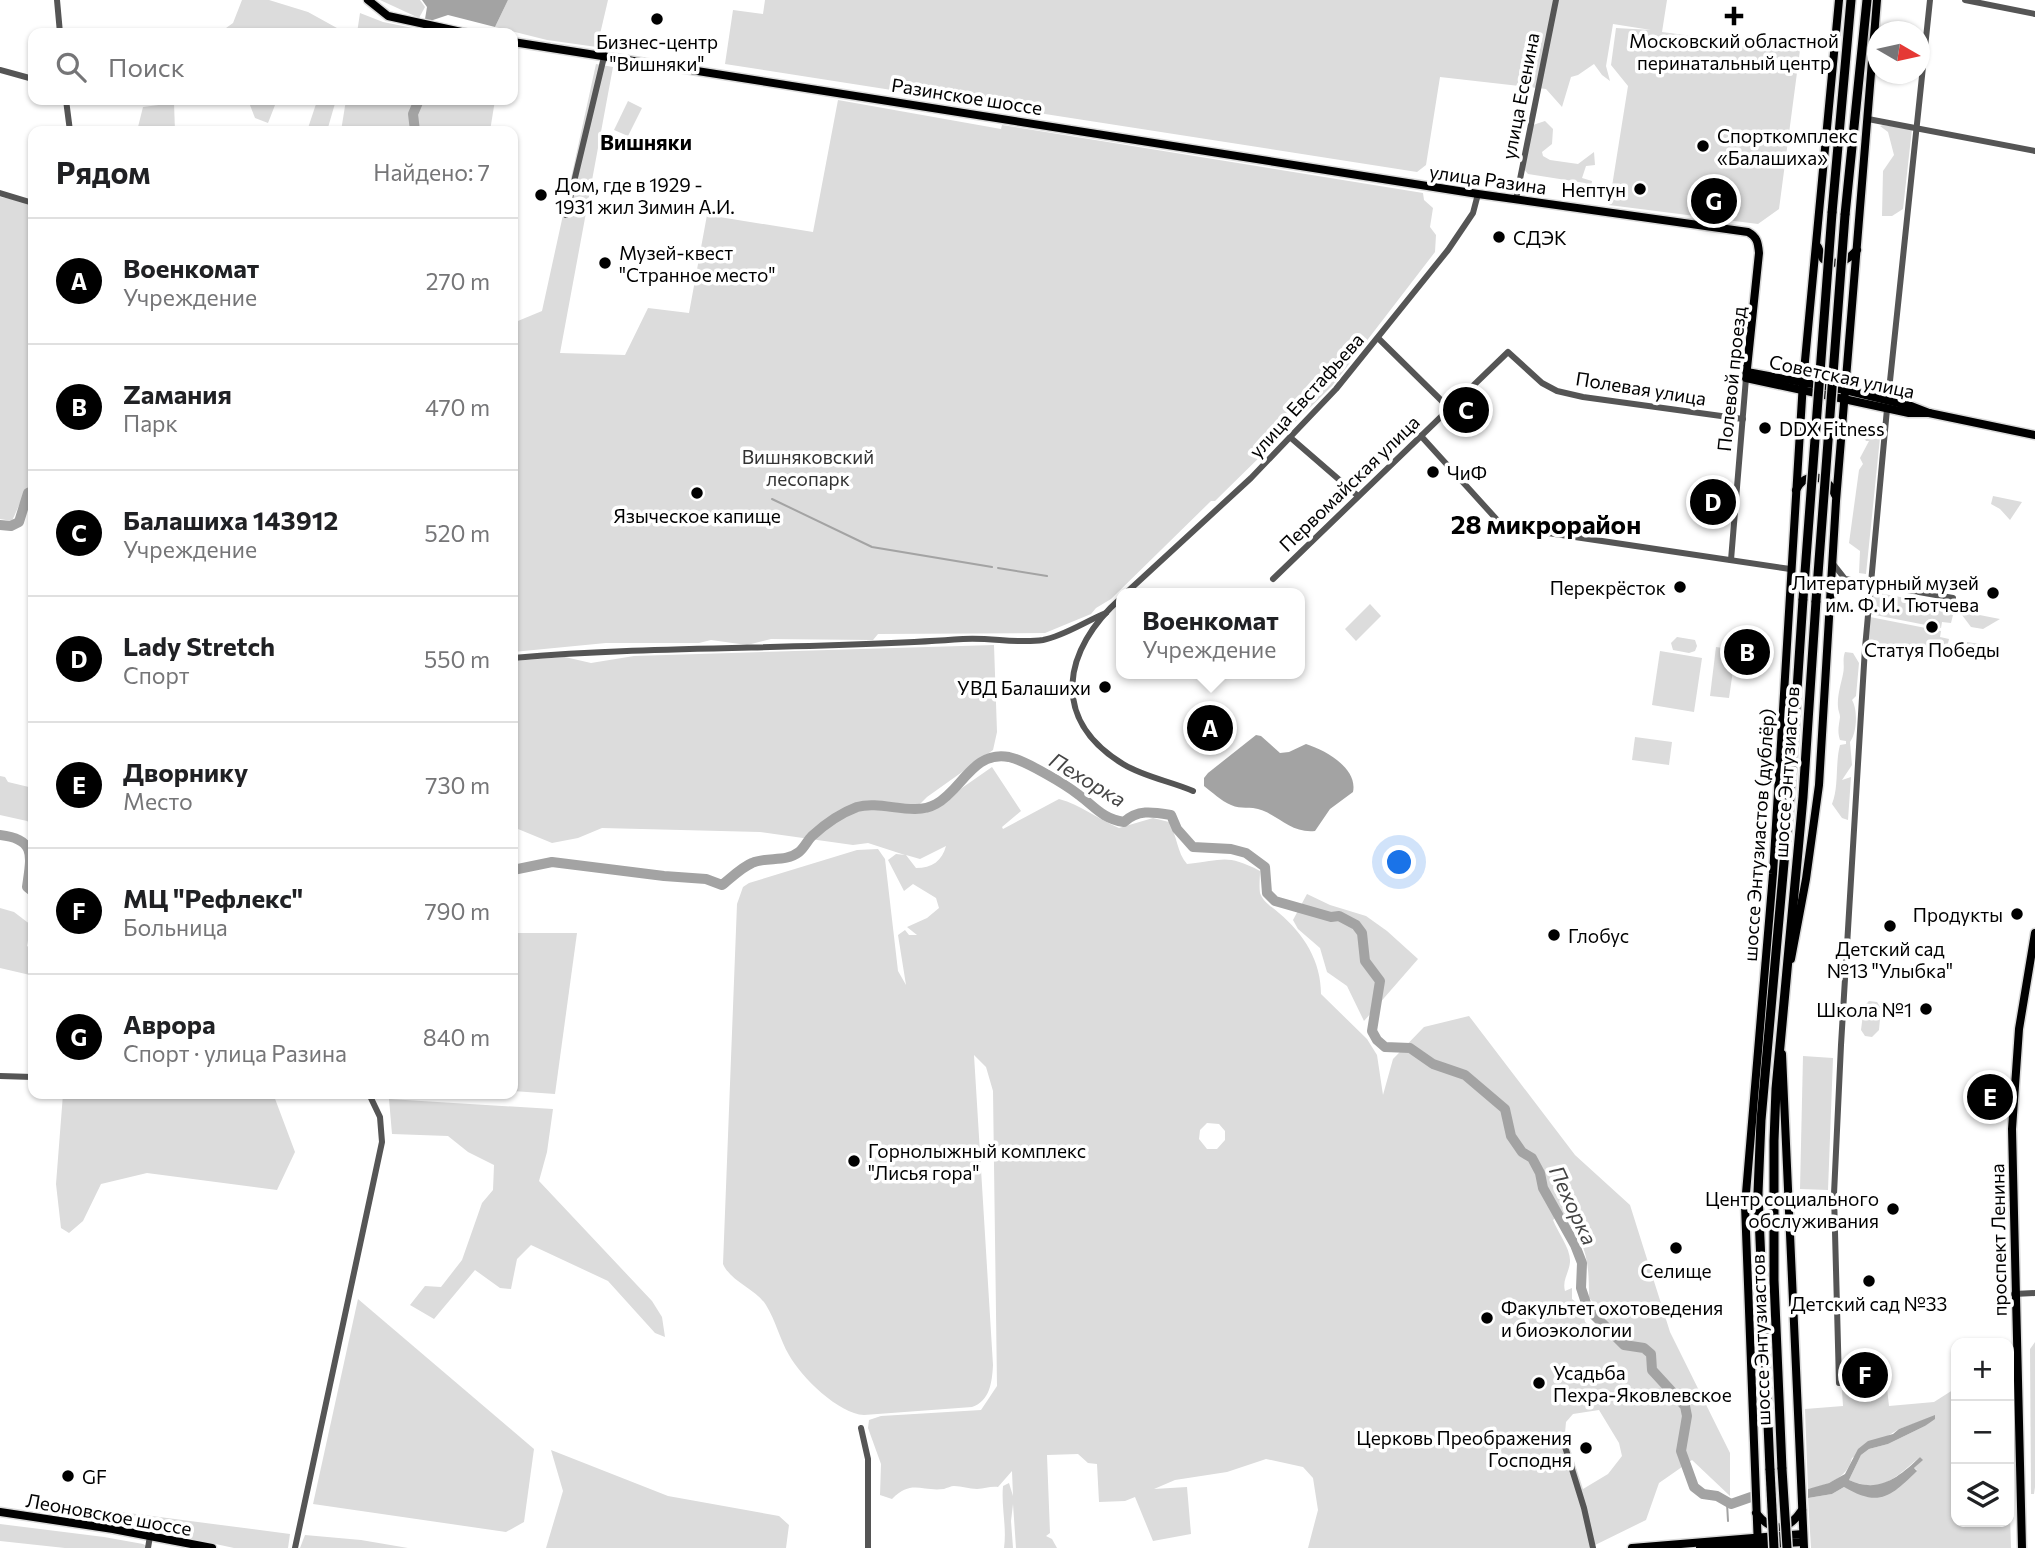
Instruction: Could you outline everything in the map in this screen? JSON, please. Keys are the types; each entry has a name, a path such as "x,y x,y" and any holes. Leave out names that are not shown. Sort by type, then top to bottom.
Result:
{"highway":[{"name":"шоссе Энтузиастов","path":"1774,1548 1758,1193 1762,1108 1790,796 1832,213 1851,0"},
{"name":"шоссе Энтузиастов","path":"1787,1548 1774,1280 1776,1089 1803,797 1845,215 1867,0"}],"main road":[{"path":"368,0 388,16 443,28"},
{"name":"шоссе Энтузиастов (дублёр)","path":"1758,1543 1745,1205 1773,874 1802,386 1839,0"},
{"path":"1786,985 1806,879 1819,785 1844,390 1877,0"},
{"name":"Разинское шоссе","path":"518,43 1416,184"},
{"name":"улица Разина","path":"1416,184 1748,232 1755,235 1758,242"},
{"path":"1817,240 1820,255 1830,263 1844,261 1857,249"},
{"name":"Полевой проезд","path":"1746,375 1758,242"},
{"name":"Советская улица","path":"1746,375 1802,386 1844,390 1909,414 1929,413 2035,435"},
{"name":"Советская улица","path":"1802,386 1844,400 1887,405"},
{"path":"1796,492 1802,481 1819,477 1832,486 1836,501"},
{"name":"проспект Ленина","path":"2022,1548 2012,1129 2019,1029 2035,933"},
{"path":"1760,1022 1777,943"},
{"path":"1632,1548 1803,1541 1782,1029"},
{"path":"1756,1509 1768,1525 1779,1527 1790,1524 1802,1505"},
{"name":"Леоновское шоссе","path":"0,1512 50,1518 212,1548"},
{"path":"1700,1548 1758,1543"}],"street":[{"path":"57,0 60,28"},
{"name":"улица Есенина","path":"1516,199 1556,0"},
{"path":"1839,1383 1834,1195 1846,944 1869,583 1930,0"},
{"path":"1965,0 2035,14"},
{"path":"566,215 604,57"},
{"path":"0,70 28,78"},
{"path":"67,105 69,126"},
{"path":"1868,119 2035,151"},
{"path":"0,193 28,201"},
{"name":"улица Евстафьева","path":"1132,588 1209,519 1291,438 1378,338 1467,223 1478,194"},
{"path":"1378,338 1449,408"},
{"name":"Первомайская улица","path":"1273,579 1508,352"},
{"name":"Полевая улица","path":"1508,352 1542,383 1557,391 1742,419"},
{"name":"Полевой проезд","path":"1731,561 1746,375"},
{"path":"1421,436 1499,522 1516,529 1790,569"},
{"path":"1291,438 1358,496"},
{"path":"1832,560 1835,569 1845,579 1953,598"},
{"path":"1829,597 1839,582 1845,579"},
{"path":"1116,603 1095,626 1073,674 1075,714 1095,743 1122,763 1193,791"},
{"path":"518,658 611,651 792,647 968,638 992,641 1041,640 1054,637 1106,613"},
{"path":"0,1076 28,1077"},
{"path":"295,1548 350,1281 382,1142 380,1117 371,1099"},
{"path":"2014,1294 2035,1293"},
{"path":"861,1428 868,1459 868,1548"},
{"path":"1562,1437 1593,1548"},
{"path":"148,1548 150,1536"}],"green space":[{"path":"242,0 269,0 308,12 337,28 226,28 233,23"},
{"path":"380,0 420,0 425,7 419,18"},
{"path":"508,0 608,0 597,47 547,40 518,33 518,28 495,27"},
{"path":"765,0 1667,0 1662,32 1800,50 1779,209 1758,224 1609,205 1628,86 1611,65 1616,28 1651,30 1613,24 1606,66 1610,81 1594,64 1571,77 1562,107 1546,89 1440,77 1426,165 1417,172 725,64 733,10 763,14"},
{"path":"360,13 383,22 413,28 358,28"},
{"name":"Вишняковский лесопарк","path":"596,64 613,67 560,353 625,355 648,308 689,313 707,215 813,232 838,100 1001,129 1002,125 1423,193 1424,200 1433,208 1430,227 1436,235 1435,252 1332,386 1122,588 1116,588 1116,594 1111,599 1091,614 1045,633 878,634 873,640 771,639 747,645 711,640 699,643 606,643 518,652 518,321 542,311"},
{"path":"628,101 642,108 628,136 614,130"},
{"path":"174,105 175,126 138,126 143,107"},
{"path":"250,105 275,105 268,123 255,118"},
{"path":"316,105 335,105 328,126 309,126"},
{"path":"345,105 494,105 491,126 342,126"},
{"path":"1545,121 1553,129 1552,144 1542,152 1543,156 1550,160 1578,164 1594,152 1595,165 1586,166 1582,178 1592,181 1591,187 1585,183 1528,174 1523,168 1533,125"},
{"path":"1880,126 1912,129 1903,209 1892,216 1882,216 1883,171 1894,155 1888,132"},
{"path":"0,197 28,202 28,490 12,521 0,519"},
{"path":"1863,425 1881,428 1866,574 1859,573 1860,551 1849,543 1859,470 1863,464 1860,458 1869,441 1866,441 1861,433"},
{"path":"1993,496 2022,502 2010,520 1991,504"},
{"path":"1873,592 1955,607 1951,623 1942,622 1941,628 1870,614"},
{"path":"1370,604 1381,616 1356,641 1345,629"},
{"path":"1959,611 2000,619 1983,629 1971,627"},
{"path":"1870,617 1941,631 1940,637 1949,639 1945,656 1872,644 1868,639"},
{"path":"1677,637 1695,640 1695,651 1689,653 1673,650 1671,643"},
{"path":"1967,642 1980,644 1992,660 1952,652"},
{"path":"994,645 997,732 993,750 927,797 911,813 926,813 992,767 1021,811 1002,827 1003,829 1059,799 1119,828 1153,818 1169,822 1187,864 1231,860 1260,871 1261,896 1303,939 1318,970 1321,994 1367,1039 1377,1055 1383,1095 1393,1059 1424,1027 1469,1016 1575,1155 1630,1205 1670,1332 1730,1453 1730,1496 1692,1460 1659,1483 1646,1520 1589,1548 1308,1548 1318,1510 1313,1478 1303,1467 1266,1459 1227,1472 1175,1480 1154,1489 1187,1487 1191,1534 1153,1541 1135,1497 1125,1501 1099,1502 1097,1464 1088,1463 1078,1454 1047,1455 1050,1533 1046,1536 1052,1539 1057,1548 1016,1548 1013,1504 1013,1548 1004,1548 1003,1486 1009,1483 1013,1496 1012,1471 998,1487 911,1488 905,1489 892,1499 880,1495 881,1464 868,1428 869,1420 881,1416 981,1410 997,1386 993,1091 986,1067 974,1055 993,1365 989,1390 983,1400 972,1407 864,1415 854,1413 832,1401 802,1374 786,1349 773,1317 762,1299 732,1276 723,1264 737,904 743,887 749,883 857,850 878,849 885,859 898,971 906,985 898,935 905,930 909,935 917,935 907,927 927,918 939,908 936,898 913,884 904,891 888,860 896,854 905,855 868,843 853,845 760,832 602,828 578,838 552,843 518,829 518,661 565,657 591,663 634,656","holes":["946,846 939,860 927,867 916,868 906,855 920,859","1207,1123 1219,1124 1225,1131 1225,1140 1217,1149 1207,1149 1199,1139 1200,1130","1559,1214 1581,1242 1587,1262 1589,1298 1609,1318 1592,1327 1585,1322 1582,1307 1572,1299 1572,1288 1565,1291 1564,1283 1570,1257 1553,1220","1599,1410 1619,1443 1622,1456 1608,1474 1583,1489 1565,1433 1566,1422 1573,1414"]},
{"path":"1716,647 1736,650 1729,698 1710,696"},
{"path":"1660,651 1702,658 1694,712 1652,705"},
{"path":"1845,652 1853,653 1859,663 1856,696 1852,700 1856,721 1850,742 1852,765 1842,780 1851,777 1848,820 1842,818 1832,804 1840,745 1846,744 1846,741 1840,740 1838,728 1838,703"},
{"path":"1635,737 1672,742 1669,765 1632,760"},
{"path":"0,776 5,777 8,782 28,787 28,822 0,815"},
{"path":"1307,894 1330,905 1366,916 1418,959 1364,1021 1347,986 1327,972 1320,948 1298,929 1293,920"},
{"path":"0,908 14,912 28,923 28,975 0,968"},
{"path":"518,933 577,933 555,1094 518,1091"},
{"path":"1869,1001 1877,1002 1881,1008 1879,1030 1872,1037 1865,1036 1861,1030 1864,1006"},
{"path":"1803,1056 1833,1058 1828,1190 1800,1189"},
{"path":"1977,1077 2002,1081 2001,1113 1975,1109"},
{"path":"63,1099 275,1099 295,1152 277,1190 147,1173 101,1184 83,1221 69,1233 61,1228 56,1184"},
{"path":"389,1099 553,1109 547,1152 539,1181 652,1301 662,1317 665,1337 655,1333 608,1281 531,1245 517,1259 511,1289 500,1288 475,1270 434,1319 410,1305 425,1286 441,1287 462,1260 482,1203 493,1190 494,1165 468,1152 448,1136 392,1134"},
{"path":"358,1299 534,1449 524,1522 506,1532 313,1504"},
{"path":"2035,1342 2035,1487 2034,1494 2031,1494 2030,1349"},
{"path":"1887,1388 1889,1406 1934,1402 1951,1391 1951,1527 2010,1527 2011,1548 1811,1548 1808,1498 1832,1494 1844,1487 1873,1497 1917,1470 1914,1468 1922,1460 1920,1457 1896,1477 1880,1484 1861,1484 1849,1480 1861,1455 1869,1449 1888,1444 1925,1426 1935,1416 1899,1429 1852,1458 1846,1471 1835,1480 1808,1489 1805,1409 1843,1406 1842,1390"},
{"path":"551,1450 668,1496 779,1516 789,1525 786,1548 546,1548 563,1491"},
{"path":"98,1509 290,1534 288,1548 234,1548 110,1521"},
{"path":"0,1524 104,1537 143,1544 150,1548 65,1548 0,1541"},
{"path":"305,1535 361,1540 408,1548 300,1548"}],"shaded area":[{"path":"422,0 508,0 495,27 448,15 430,21 425,19 427,7"},
{"path":"1256,735 1261,736 1280,753 1306,744 1314,747 1331,755 1350,775 1353,792 1330,809 1315,831 1289,826 1261,810 1234,806 1204,786 1204,778 1208,773"},
{"path":"1935,1415 1935,1419 1925,1426 1888,1444 1869,1449 1861,1455 1849,1480 1870,1485 1888,1481 1920,1457 1923,1460 1914,1468 1917,1471 1892,1493 1876,1498 1867,1497 1844,1487 1832,1494 1808,1498 1808,1489 1829,1483 1845,1474 1858,1449 1868,1441 1893,1434"}],"waterway":[{"path":"414,126 413,114 417,105"},
{"path":"0,525 11,526 19,522 28,493"},
{"path":"772,499 872,547 992,567"},
{"path":"998,568 1047,576"},
{"name":"Пехорка","path":"518,869 552,862 706,879 722,885 752,863 794,855 822,827 857,807 877,805 917,809 936,804 977,765 997,756 1016,759 1035,768 1073,790 1105,815 1117,820 1124,822 1146,812 1171,815 1177,829 1193,847 1231,849 1246,853 1265,867 1267,893 1275,901 1331,917 1339,916 1356,925 1362,933 1365,961 1380,981 1372,1031 1377,1040 1385,1047 1410,1048 1433,1064 1465,1075 1505,1109 1511,1136 1522,1152 1532,1158 1540,1173 1543,1188 1575,1245 1582,1263 1581,1288 1588,1309 1624,1345 1644,1348 1651,1354 1652,1370 1685,1406 1687,1416 1681,1451 1694,1487 1703,1494 1717,1496 1731,1504 1751,1497"},
{"name":"Пехорка","path":"0,835 12,837 28,849"},
{"name":"Пехорка","path":"28,880 28,888"},
{"path":"1727,1503 1728,1521"}],"place":[{"name":"Московский областной перинатальный центр","path":"1734,16"},
{"name":"Бизнес-центр \"Вишняки\"","path":"657,19"},
{"name":"Спорткомплекс «Балашиха»","path":"1703,146"},
{"name":"Нептун","path":"1640,189"},
{"name":"Дом, где в 1929 - 1931 жил Зимин А.И.","path":"541,195"},
{"name":"Аврора","path":"1714,201"},
{"name":"СДЭК","path":"1499,237"},
{"name":"Музей-квест \"Странное место\"","path":"605,263"},
{"name":"Балашиха 143912","path":"1466,410"},
{"name":"DDX Fitness","path":"1765,428"},
{"name":"ЧиФ","path":"1433,472"},
{"name":"Языческое капище","path":"697,493"},
{"name":"Lady Stretch","path":"1713,502"},
{"name":"Перекрёсток","path":"1680,587"},
{"name":"Литературный музей им. Ф. И. Тютчева","path":"1993,593"},
{"name":"Статуя Победы","path":"1932,627"},
{"name":"Zамания","path":"1747,652"},
{"name":"УВД Балашихи","path":"1105,687"},
{"name":"Военкомат","path":"1210,728"},
{"name":"Продукты","path":"2017,914"},
{"name":"Детский сад №13 \"Улыбка\"","path":"1890,926"},
{"name":"Глобус","path":"1554,935"},
{"name":"Школа №1","path":"1926,1009"},
{"name":"Дворнику","path":"1990,1097"},
{"name":"Горнолыжный комплекс \"Лисья гора\"","path":"854,1161"},
{"name":"Центр социального обслуживания","path":"1893,1209"},
{"name":"Селище","path":"1676,1248"},
{"name":"Детский сад №33","path":"1869,1281"},
{"name":"Факультет охотоведения и биоэкологии","path":"1487,1318"},
{"name":"МЦ \"Рефлекс\"","path":"1865,1375"},
{"name":"Усадьба Пехра-Яковлевское","path":"1539,1383"},
{"name":"Церковь Преображения Господня","path":"1586,1448"},
{"name":"GF","path":"68,1476"}],"district":[{"name":"Вишняки","path":"646,141"},
{"name":"28 микрорайон","path":"1546,523"}]}
